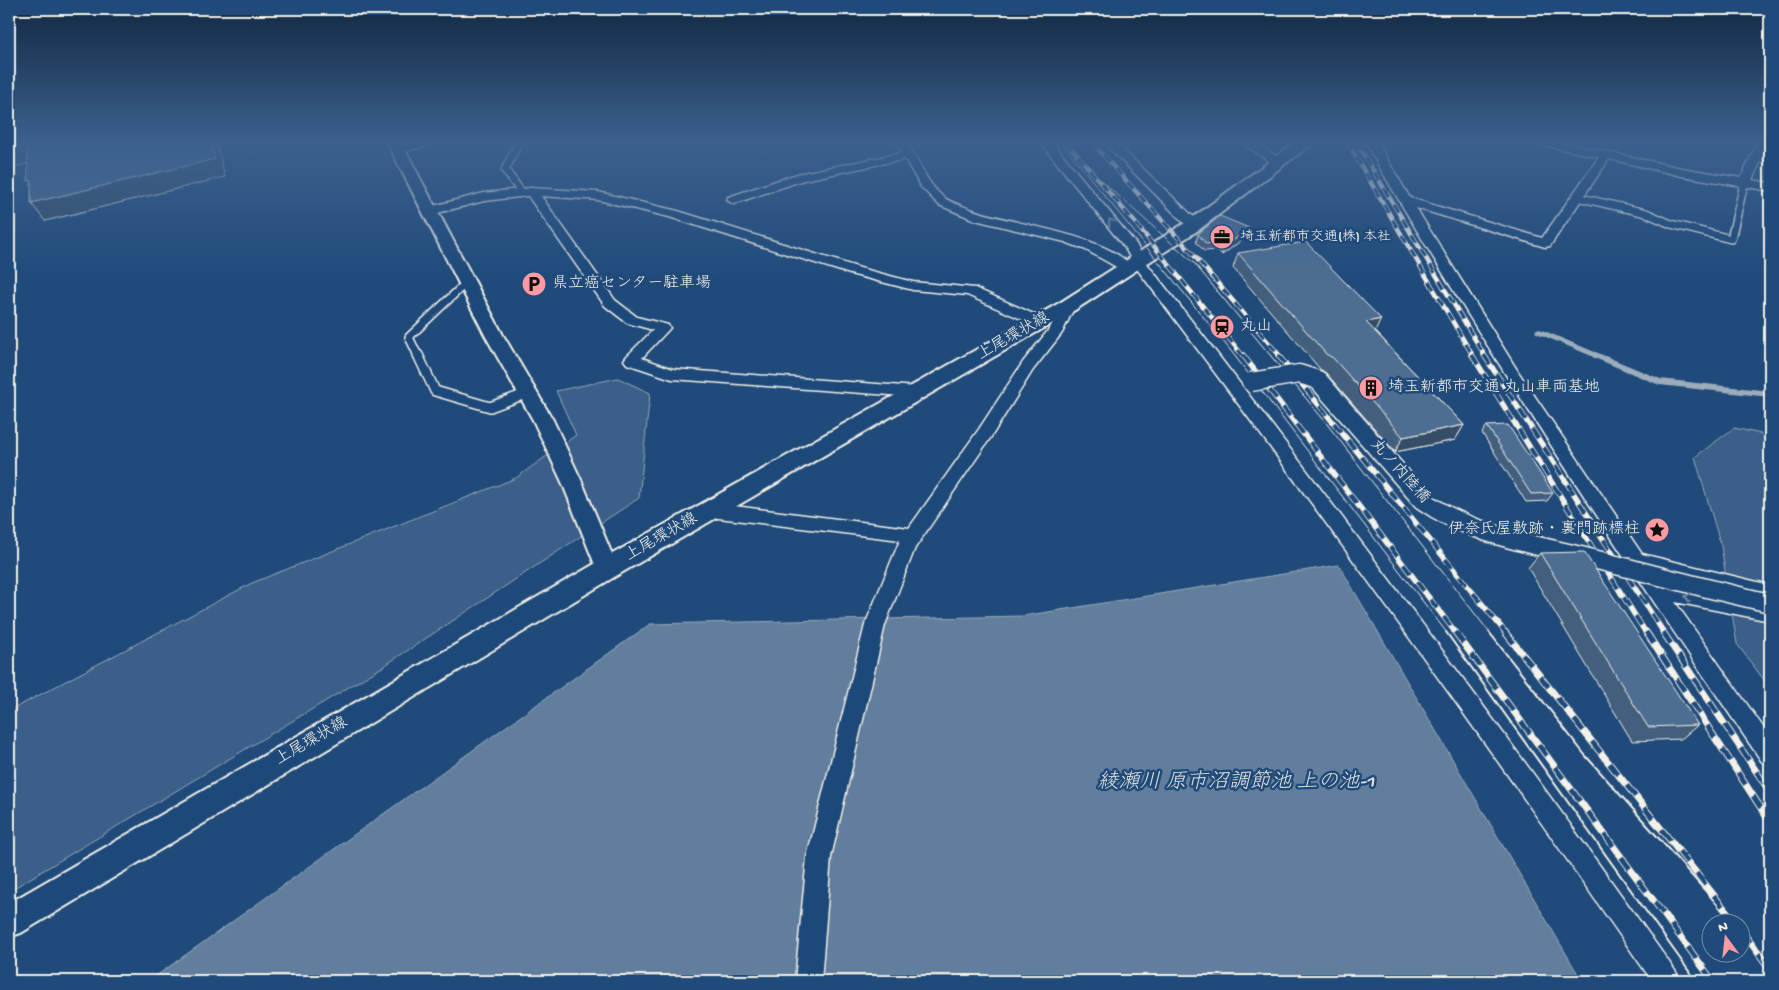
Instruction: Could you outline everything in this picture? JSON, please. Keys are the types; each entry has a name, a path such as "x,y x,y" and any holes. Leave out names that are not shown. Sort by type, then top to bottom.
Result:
{"main road":[{"name":"上尾環状線","path":"9,921 607,569 1068,306 1194,225 1244,188"}],"street":[{"path":"418,188 543,420 572,482 607,569"},
{"path":"732,200 767,188"},
{"path":"929,188 937,199 971,214 1005,225 1088,245 1115,260 1133,265 1243,384 1522,775 1666,981"},
{"path":"1083,188 1131,247 1133,265"},
{"path":"1156,188 1194,225"},
{"path":"1397,188 1476,316 1635,560 1770,755"},
{"path":"1404,200 1545,243 1583,188"},
{"path":"430,211 484,197 526,193 598,196 673,214 855,271 913,286 970,291 1040,322"},
{"path":"526,193 610,303 632,320 663,328 632,360 672,374 917,392"},
{"path":"808,981 819,857 874,624 913,535 1028,366 1056,330 1068,306"},
{"name":"丸ノ内陸橋","path":"1243,384 1299,374 1318,380 1412,491 1431,508 1458,522 1517,540 1770,603"},
{"path":"710,510 913,535"},
{"path":"1635,560 1770,593"},
{"path":"1656,591 1770,613"}],"lane":[{"path":"522,188 526,193"},
{"path":"1577,197 1646,214 1671,224 1731,239 1743,188"},
{"path":"467,282 409,337 435,390 490,407 528,393"}],"shaded area":[{"path":"618,378 650,393 639,498 384,666 9,891 9,711 252,583 516,478 576,435 556,391"},
{"path":"1734,428 1770,436 1770,688 1737,644 1721,546 1695,457"}],"water":[{"name":"綾瀬川 原市沼調節池 上の池-1","path":"1339,565 1582,981 149,981 650,624 1023,616"}],"building":[{"path":"31,188 93,188 31,203"},
{"path":"1220,216 1249,228 1224,248 1220,242 1206,244 1198,234"},
{"name":"埼玉新都市交通 丸山車両基地","path":"1306,242 1381,319 1366,322 1464,425 1403,437 1333,358 1326,354 1238,253"},
{"path":"1508,425 1553,493 1531,494 1487,426"},
{"path":"1584,552 1698,725 1648,727 1540,553"}],"waterway":[{"path":"1538,331 1598,356"},
{"path":"1595,355 1660,382 1770,394"}],"tram line":[{"path":"1099,188 1231,351 1447,633"},
{"path":"1110,188 1194,263 1323,419 1490,633"},
{"path":"1446,632 1696,981"},
{"path":"1489,632 1585,755 1724,912"},
{"path":"1752,942 1770,961"}],"railway":[{"path":"1106,188 1243,356"},
{"path":"1133,188 1191,252 1280,356"},
{"path":"1374,188 1473,356"},
{"path":"1384,188 1485,356"},
{"path":"1243,355 1456,633"},
{"path":"1278,355 1506,633"},
{"path":"1472,355 1646,633"},
{"path":"1484,355 1664,633"},
{"path":"1455,632 1713,981"},
{"path":"1505,632 1727,912"},
{"path":"1646,632 1770,822"},
{"path":"1663,632 1770,792"},
{"path":"1752,945 1770,969"}],"place":[{"name":"埼玉新都市交通(株) 本社","path":"1222,237"},
{"name":"県立癌センター駐車場","path":"534,284"},
{"name":"丸山","path":"1222,327"},
{"name":"埼玉新都市交通 丸山車両基地","path":"1371,388"},
{"name":"伊奈氏屋敷跡・裏門跡標柱","path":"1657,530"}]}
